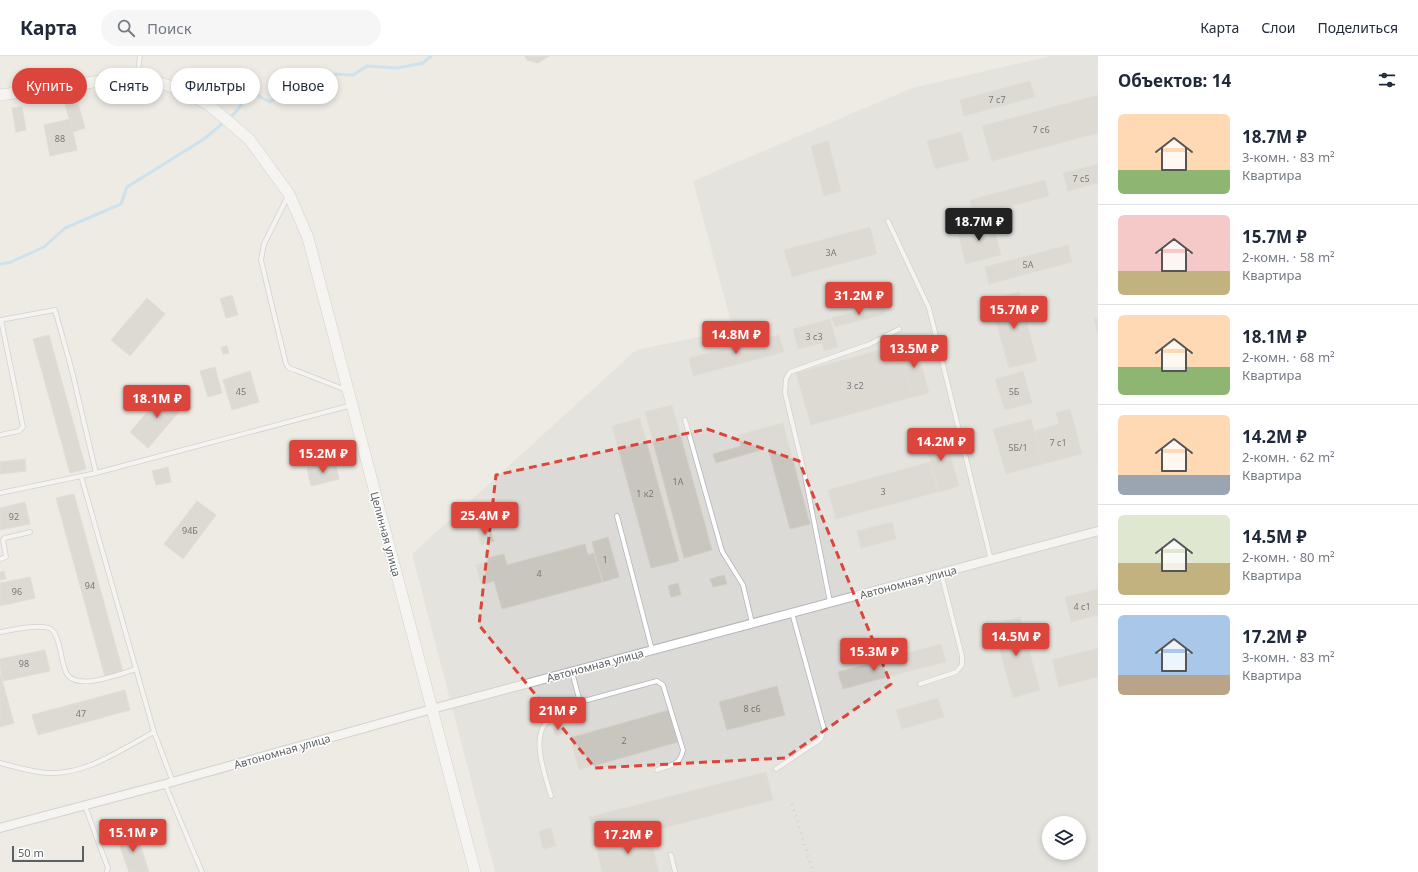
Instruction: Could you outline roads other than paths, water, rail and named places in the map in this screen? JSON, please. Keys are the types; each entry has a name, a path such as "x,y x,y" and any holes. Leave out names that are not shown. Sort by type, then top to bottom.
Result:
{"street":[{"name":"Целинная улица","path":"0,95 95,82"},
{"name":"Целинная улица","path":"163,84 179,89 209,106 249,139 289,194 308,238 475,872"},
{"name":"Автономная улица","path":"0,828 169,783 572,671 1098,531"}],"lane":[{"path":"138,68 140,56"},
{"path":"289,194 264,244 261,260 286,364 289,368 348,391"},
{"path":"888,221 929,308 991,560"},
{"path":"0,435 19,431 23,427 0,320 55,310 71,367 96,473"},
{"path":"830,603 805,476 784,393 786,379 790,372 870,344 899,329"},
{"path":"0,493 96,473 352,405"},
{"path":"685,420 722,551 743,585 752,623"},
{"path":"81,476 169,783 202,872"},
{"path":"617,516 652,650"},
{"path":"0,559 6,557 3,540 5,538 30,532"},
{"path":"920,684 956,672 962,665 962,656 941,573"},
{"path":"776,769 820,739 824,729 792,613"},
{"path":"0,632 44,626 52,629 56,635 66,674 79,682 99,680 121,675 136,669"},
{"path":"572,671 580,702"},
{"path":"551,796 540,753 540,734 546,723 580,702 657,682 663,685 683,750 681,758 678,762 657,770"},
{"path":"0,763 31,770 59,773 94,764 154,732"},
{"path":"85,806 108,868 107,872"},
{"path":"671,855 675,872"}],"waterway":[{"path":"0,264 11,262 44,247 65,228 121,204 127,187 204,139 235,113 251,92 270,102 287,91 312,82 322,70 332,74 353,75 367,66 397,68 423,63 431,56"}],"railway":[{"path":"792,804 813,872"}]}
